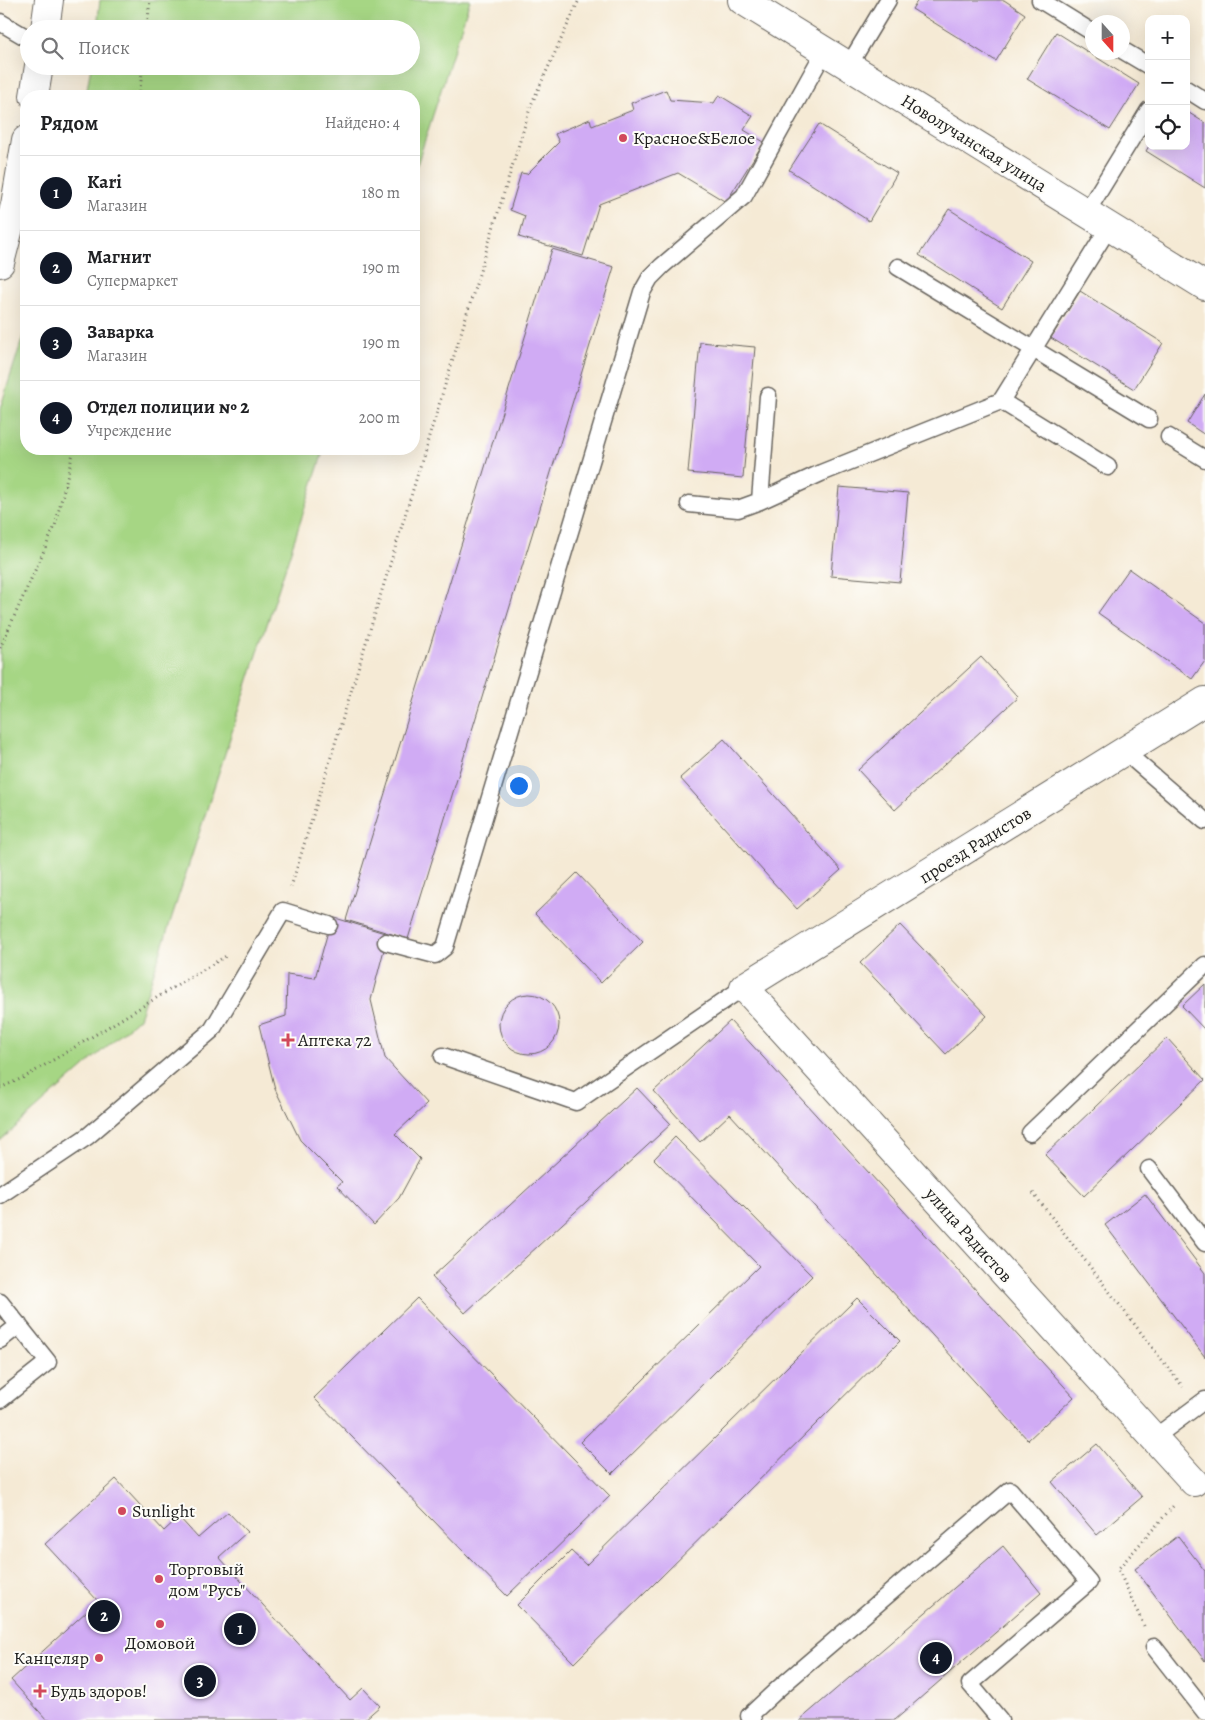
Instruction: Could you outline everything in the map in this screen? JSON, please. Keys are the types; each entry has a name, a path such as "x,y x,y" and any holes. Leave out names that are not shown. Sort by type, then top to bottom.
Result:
{"street":[{"path":"46,20 49,0"},
{"name":"Новолучанская улица","path":"742,0 1205,286"},
{"path":"35,90 38,75"},
{"path":"0,263 15,205 20,175"},
{"name":"проезд Радистов","path":"744,987 1205,701"},
{"name":"улица Радистов","path":"744,987 1194,1482"}],"lane":[{"path":"849,65 888,0"},
{"path":"1040,0 1085,28"},
{"path":"0,22 20,34"},
{"path":"386,942 435,955 445,947 642,292 650,278 662,266 744,196 825,50"},
{"path":"1130,55 1145,64"},
{"path":"1190,93 1205,102"},
{"path":"1086,212 1145,116"},
{"path":"689,504 738,509 821,473 1001,401 1109,227"},
{"path":"898,267 1149,419"},
{"path":"760,501 768,396"},
{"path":"1001,401 1108,467"},
{"path":"1169,437 1205,459"},
{"path":"1125,752 1205,821"},
{"path":"0,1196 88,1136 212,1030 283,912 329,925"},
{"path":"1030,1133 1205,965"},
{"path":"443,1056 576,1102 744,987"},
{"path":"1149,1168 1205,1243"},
{"path":"0,1302 48,1362 0,1400"},
{"path":"0,1340 19,1324"},
{"path":"1154,1438 1201,1402"},
{"path":"753,1720 749,1716 779,1688 1010,1490 1088,1582 970,1684 1000,1720"},
{"path":"1154,1647 1205,1712"}],"path":[{"path":"148,20 150,0"},
{"path":"283,912 531,105 579,0"},
{"path":"140,90 142,75"},
{"path":"0,648 55,526 73,455"},
{"path":"0,1088 25,1077 233,952"},
{"path":"1033,1193 1201,1402"},
{"path":"1154,1647 1118,1569 1194,1482"}],"green space":[{"path":"100,0 470,0 420,155 420,90 87,90 90,75 420,75 420,20 98,20"},
{"path":"20,346 20,455 322,455 139,1018 0,1141 0,409"}],"building":[{"path":"918,0 1004,0 1025,14 996,61 912,9"},
{"path":"1056,32 1085,50 1085,60 1101,60 1139,84 1110,130 1027,79"},
{"path":"666,90 670,100 714,103 719,95 753,116 744,130 764,142 726,202 678,173 599,204 583,256 519,237 525,216 510,210 521,173 527,174 559,142 555,134 590,119 592,126 633,110 631,103"},
{"path":"1190,114 1205,123 1205,188 1146,151 1190,150"},
{"path":"819,124 897,173 869,221 789,170"},
{"path":"949,209 1031,261 1002,308 919,255"},
{"path":"552,249 614,267 408,939 346,920"},
{"path":"1080,291 1163,343 1134,389 1051,338"},
{"path":"700,342 755,347 743,478 688,473"},
{"path":"1205,394 1205,435 1187,423"},
{"path":"839,487 908,493 900,582 831,576"},
{"path":"1129,569 1205,623 1205,661 1192,679 1098,613"},
{"path":"981,657 1018,697 895,810 858,770"},
{"path":"724,739 841,870 797,909 680,778"},
{"path":"577,873 643,942 601,983 535,914"},
{"path":"332,917 388,934 371,1000 385,1058 427,1104 395,1134 420,1159 399,1198 374,1225 337,1186 342,1182 300,1140 275,1089 259,1025 286,1016 287,974 315,978"},
{"path":"900,925 987,1016 946,1054 860,963"},
{"path":"1205,984 1205,1030 1182,1006"},
{"path":"529,994 546,999 554,1007 559,1024 554,1041 546,1049 529,1054 512,1049 504,1041 499,1024 504,1007 512,999"},
{"path":"730,1021 1074,1397 1028,1440 730,1114 700,1142 654,1091"},
{"path":"1167,1038 1205,1080 1084,1196 1045,1155"},
{"path":"637,1088 671,1124 465,1313 432,1277"},
{"path":"675,1137 812,1276 612,1474 580,1442 759,1266 654,1159"},
{"path":"1145,1194 1205,1273 1205,1357 1105,1225"},
{"path":"417,1298 610,1496 507,1596 314,1398"},
{"path":"857,1298 900,1341 574,1663 517,1605 571,1551 586,1565"},
{"path":"1097,1444 1142,1497 1097,1535 1052,1482"},
{"name":"Торговый дом \"Русь\"","path":"116,1479 164,1531 179,1517 198,1538 228,1512 247,1532 219,1557 350,1700 363,1688 380,1706 364,1720 47,1720 11,1680 98,1601 45,1544"},
{"path":"1178,1536 1205,1571 1205,1661 1135,1569"},
{"path":"1003,1546 1041,1593 895,1720 800,1720"}],"place":[{"name":"Красное&Белое","path":"623,138"},
{"name":"Аптека 72","path":"288,1040"},
{"name":"Sunlight","path":"122,1511"},
{"name":"Торговый дом \"Русь\"","path":"159,1579"},
{"name":"Магнит","path":"104,1616"},
{"name":"Домовой","path":"160,1624"},
{"name":"Kari","path":"240,1629"},
{"name":"Канцеляр","path":"99,1658"},
{"name":"Отдел полиции № 2","path":"936,1658"},
{"name":"Заварка","path":"200,1681"},
{"name":"Будь здоров!","path":"40,1691"}]}
